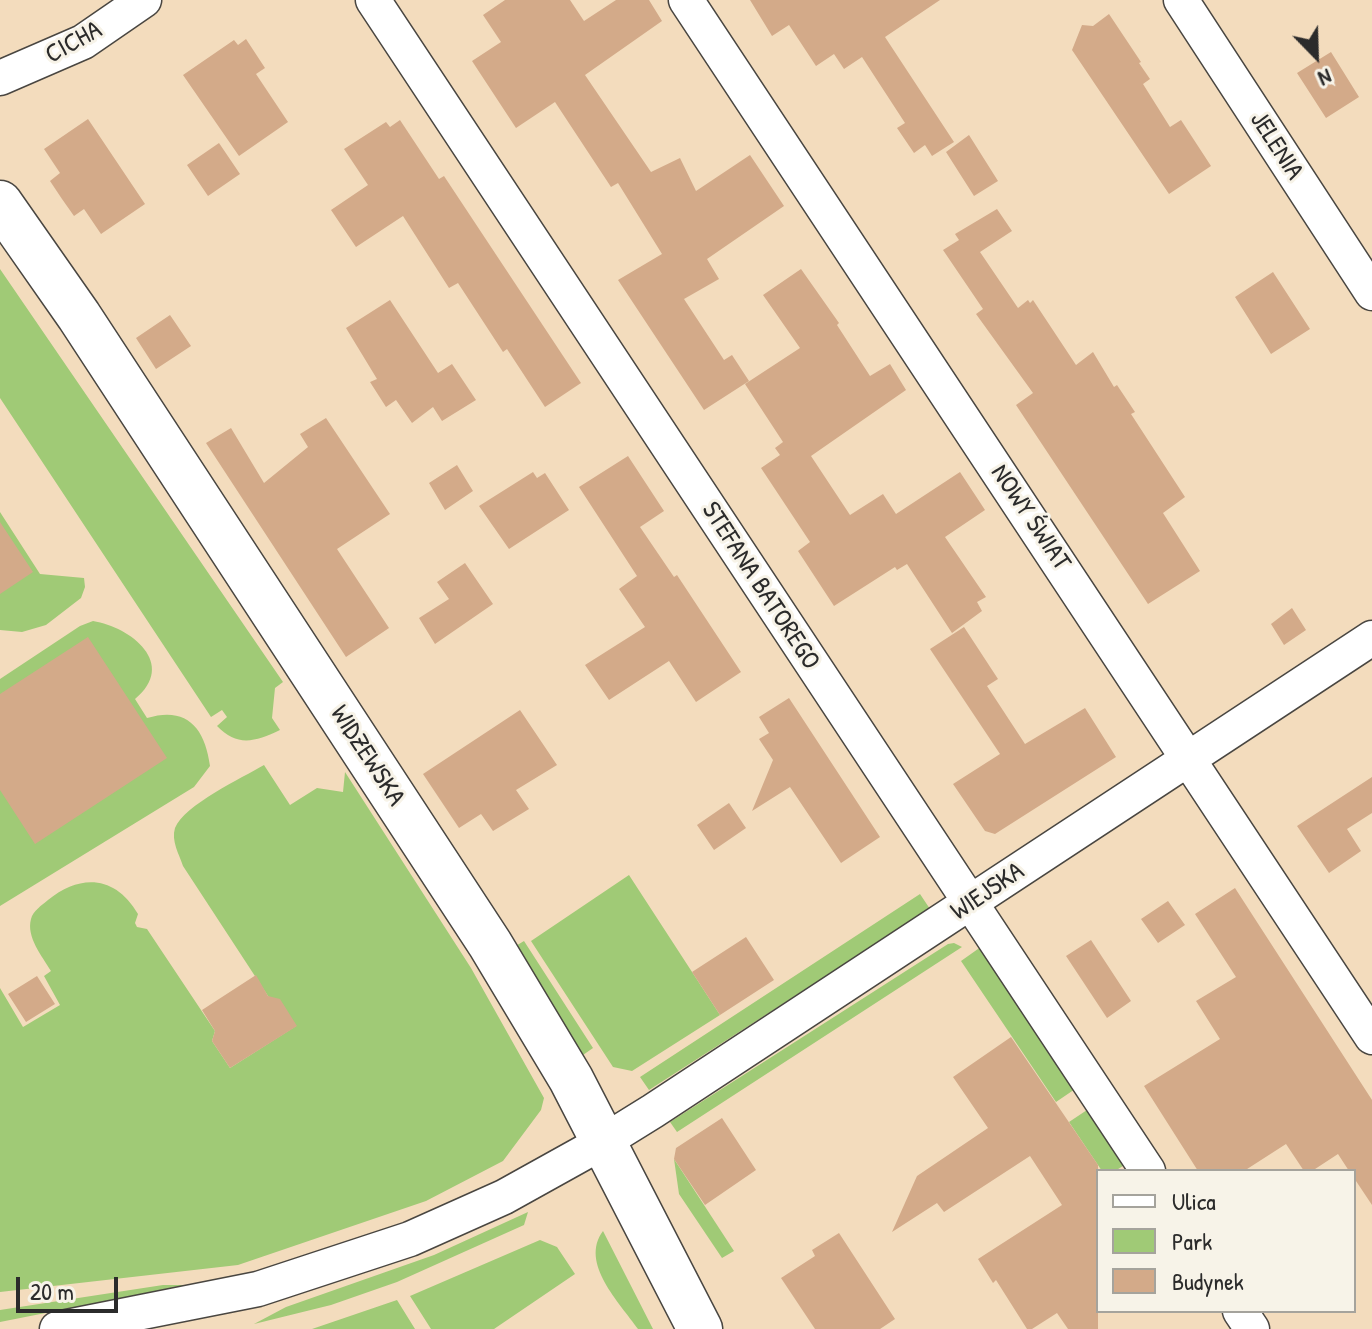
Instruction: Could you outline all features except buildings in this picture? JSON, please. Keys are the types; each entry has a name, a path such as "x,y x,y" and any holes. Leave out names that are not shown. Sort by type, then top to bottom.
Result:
{"street":[{"name":"CICHA","path":"0,78 83,42 144,0"},
{"name":"STEFANA BATOREGO","path":"373,0 1147,1169"},
{"name":"NOWY ŚWIAT","path":"686,0 1372,1037"},
{"name":"JELENIA","path":"1181,0 1372,293"},
{"name":"WIDZEWSKA","path":"0,203 79,316 490,944 571,1079 700,1329"},
{"name":"WIEJSKA","path":"57,1329 258,1289 410,1239 504,1197 603,1142 1372,638"}],"green space":[{"path":"0,269 283,682 275,688 272,718 280,730 254,740 239,740 217,726 227,717 222,710 211,717 0,398"},
{"path":"0,512 40,574 84,578 81,598 46,625 22,632 0,630"},
{"path":"93,621 122,631 144,649 151,661 152,673 147,686 135,699 147,718 173,715 191,723 204,740 210,766 194,787 0,906 0,679 80,626"},
{"path":"264,765 290,805 317,788 343,792 345,772 471,968 544,1098 541,1110 503,1161 426,1201 238,1265 0,1292 0,988 23,1027 60,1005 44,976 51,971 31,933 32,916 41,906 73,885 97,883 119,892 138,914 137,927 147,929 215,1031 212,1041 230,1068 296,1026 268,996 183,866 174,838 175,828 190,810"},
{"path":"629,875 720,1015 632,1071 613,1067 531,941"},
{"path":"920,894 930,909 649,1090 640,1077"},
{"path":"524,941 593,1048 583,1055 514,947"},
{"path":"948,944 962,947 677,1132 670,1122"},
{"path":"985,944 1081,1085 1056,1102 961,961"},
{"path":"1090,1108 1126,1164 1118,1169 1101,1169 1069,1122"},
{"path":"674,1159 734,1251 722,1258 679,1194"},
{"path":"528,1212 524,1225 397,1282 331,1305 254,1324 286,1307 434,1255"},
{"path":"603,1231 653,1329 638,1329 605,1282 596,1256 597,1243"},
{"path":"540,1240 557,1247 575,1274 494,1329 431,1329 410,1296"},
{"path":"163,1285 187,1285 0,1322 0,1310"},
{"path":"397,1300 415,1329 312,1329"}]}
